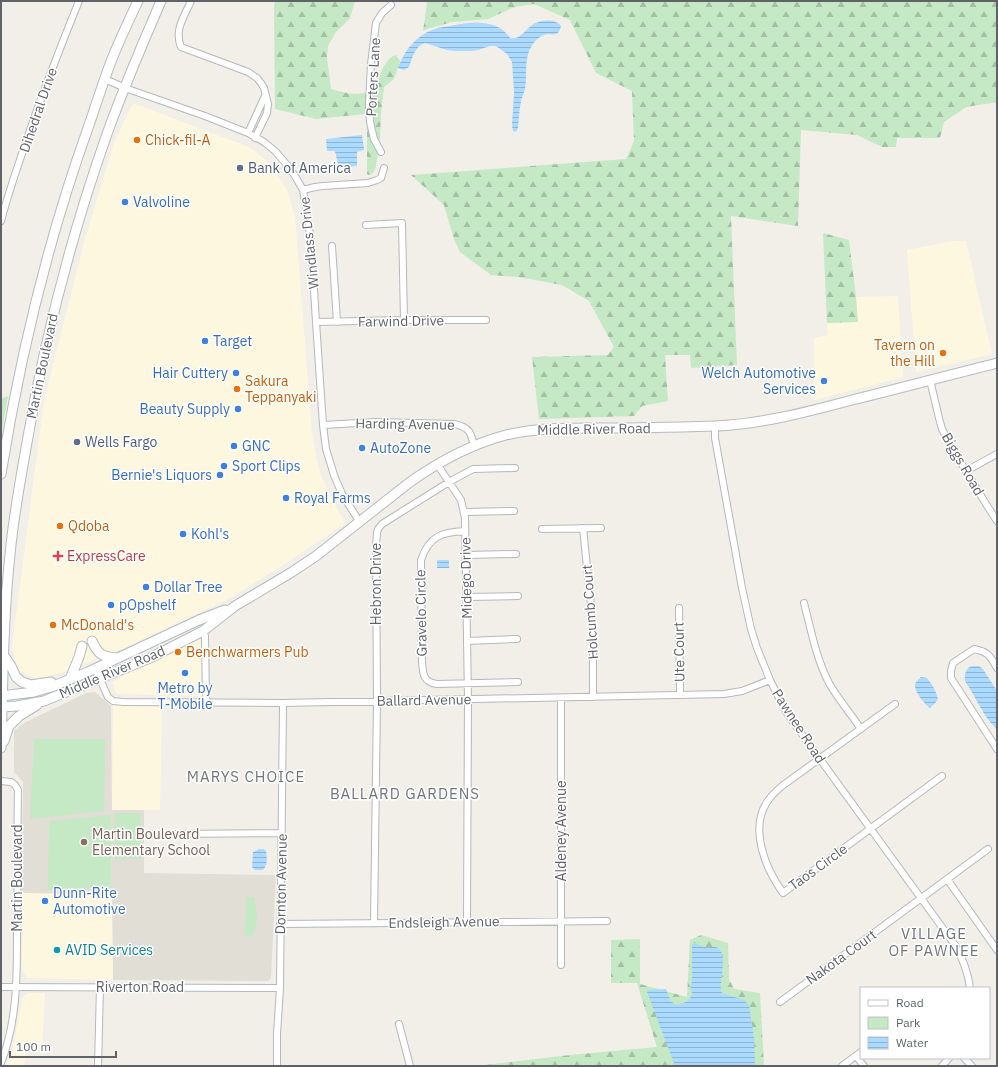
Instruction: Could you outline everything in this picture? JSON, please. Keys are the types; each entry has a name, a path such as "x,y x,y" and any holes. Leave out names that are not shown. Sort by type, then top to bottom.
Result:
{"main road":[{"name":"Martin Boulevard","path":"1,474 10,418 45,266 75,165 112,59 138,1"},
{"name":"Martin Boulevard","path":"1,749 2,696 10,554 19,486 30,421 52,317 83,206 107,133 161,1"},
{"name":"Middle River Road","path":"2,707 44,701 150,658 203,631 235,606 316,556 410,482 437,464 474,446 505,436 539,429 715,426 788,417 997,363"},
{"name":"Middle River Road","path":"2,696 34,692 51,687 200,620 235,606"},
{"path":"92,641 99,654 118,658"},
{"path":"4,656 16,677 22,682 31,685 41,684 70,679 82,646"},
{"path":"1,749 10,726 19,716 44,701"}],"street":[{"name":"Dihedral Drive","path":"1,221 41,99 78,1"},
{"path":"191,1 178,32 181,47 248,72 257,78 264,88 268,104 267,113 255,138"},
{"name":"Porters Lane","path":"381,152 374,139 370,122 369,104 371,64 376,23 382,13 391,5"},
{"name":"Windlass Drive","path":"105,79 125,88 204,116 264,142 288,166 303,190 311,242 323,425 326,449 342,494 359,521"},
{"path":"248,134 265,96"},
{"path":"303,190 323,186 374,182 381,178 384,168"},
{"path":"366,225 402,223 404,320"},
{"path":"332,246 337,322"},
{"name":"Farwind Drive","path":"316,322 486,320"},
{"name":"Biggs Road","path":"930,380 942,429 997,521"},
{"name":"Harding Avenue","path":"323,425 376,422 454,424 466,428 469,431 474,446"},
{"name":"Pawnee Road","path":"715,426 715,438 746,611 757,648 770,680 790,717 950,937 960,955 968,976 970,987"},
{"path":"966,471 997,454"},
{"name":"Midego Drive","path":"437,464 461,500 464,512 468,683 467,922"},
{"name":"Hebron Drive","path":"374,923 377,701 377,532 382,524 393,516 449,482 473,470 515,468"},
{"path":"464,512 514,511"},
{"name":"Holcumb Court","path":"583,528 593,625 593,697"},
{"path":"542,529 601,528"},
{"name":"Gravelo Circle","path":"465,530 444,534 432,541 424,550 420,567 421,634 423,674 426,679 431,683 437,684 468,683"},
{"path":"466,555 516,554"},
{"path":"467,597 518,596"},
{"path":"804,604 816,649 825,674 837,695 861,729"},
{"name":"Ute Court","path":"679,608 680,695"},
{"path":"203,631 205,636 206,702"},
{"path":"467,641 517,639"},
{"path":"997,668 988,654 981,650 974,649 953,663 951,678 997,749"},
{"name":"Ballard Avenue","path":"95,668 108,697 113,701 377,701 730,694 770,680"},
{"path":"468,683 518,682"},
{"name":"Aldeney Avenue","path":"561,698 561,965"},
{"name":"Dornton Avenue","path":"277,1066 277,1028 280,988 283,702"},
{"path":"820,759 895,704"},
{"name":"Taos Circle","path":"820,759 777,790 767,802 761,815 760,831 763,853 774,880 783,893 871,828"},
{"path":"871,828 942,776"},
{"name":"Martin Boulevard","path":"1,781 11,782 18,790 17,987 10,1033 1,1063"},
{"path":"174,834 281,833"},
{"name":"Nakota Court","path":"780,1002 988,849"},
{"path":"947,879 997,950"},
{"name":"Endsleigh Avenue","path":"280,924 607,920"},
{"name":"Riverton Road","path":"1,987 280,988"},
{"path":"98,1066 100,987"},
{"path":"399,1024 410,1066"},
{"path":"842,1066 859,1054"}],"shaded area":[{"path":"133,103 251,148 268,162 286,188 295,216 312,433 319,470 332,500 345,523 288,562 230,598 124,648 57,674 34,678 17,669 12,647 44,401 85,239 114,143"},
{"path":"953,241 966,241 992,354 916,372 907,250"},
{"path":"898,296 903,377 814,400 814,338 828,335 827,323 858,322 856,297"},
{"path":"200,635 204,696 116,694 112,682"},
{"name":"Martin Boulevard Elementary School","path":"95,692 111,706 112,810 144,810 144,873 276,875 271,978 268,981 113,980 112,894 22,893 23,782 14,772 14,731 24,723 86,693"},
{"path":"113,705 162,705 160,810 112,810"},
{"path":"22,893 113,894 113,980 27,978 22,970"},
{"path":"29,993 45,993 42,1050 26,1050 24,1066 5,1066 12,1053 22,998"}],"green space":[{"path":"275,1 355,1 350,18 336,32 328,46 327,57 331,89 353,94 368,91 373,88 383,68 393,56 396,55 400,61 394,79 384,87 380,137 376,166 373,173 369,175 367,174 367,123 365,114 316,119 275,109"},
{"path":"426,1 997,1 997,102 966,107 944,122 940,138 897,138 896,147 882,147 857,135 801,130 798,226 731,216 737,365 691,368 690,355 665,355 668,401 642,406 634,416 539,419 532,357 608,355 614,347 589,301 562,285 518,277 491,275 460,252 454,239 444,205 411,175 626,159 634,141 632,91 596,73 570,20 534,4 515,7 488,19 452,22 423,31"},
{"path":"823,233 849,240 858,322 827,323"},
{"path":"8,396 1,435 1,399"},
{"path":"34,739 105,739 104,811 30,819"},
{"path":"115,813 140,813 141,858 115,859"},
{"path":"111,815 111,888 48,890 49,821"},
{"path":"246,897 254,897 257,917 252,936 245,937"},
{"path":"701,935 728,943 729,979 734,989 760,993 764,1066 476,1066 657,1047 637,983 611,983 611,940 640,939 640,984 687,997 690,940"}],"water":[{"path":"541,21 555,22 561,26 558,33 545,35 538,38 530,49 527,60 525,89 521,101 518,128 516,132 513,131 512,125 514,92 512,62 507,54 496,46 471,51 454,51 425,43 416,50 409,67 404,70 398,68 405,53 412,44 423,34 437,28 466,23 491,24 505,32 510,38 517,38 533,24"},
{"path":"362,135 364,150 357,152 357,166 339,168 335,151 327,151 326,139"},
{"path":"437,560 449,560 449,568 437,568"},
{"path":"973,666 979,666 983,669 997,691 997,729 984,713 965,681 966,671"},
{"path":"921,677 927,678 934,688 938,699 930,708 920,698 915,688 916,683"},
{"path":"259,849 264,849 266,851 267,858 265,868 263,870 255,870 252,867 253,852"},
{"path":"694,942 707,947 717,947 721,951 723,962 721,992 744,1000 749,1005 754,1038 755,1066 675,1066 647,992 648,990 666,989 668,996 676,1005 690,999 692,994 692,946"}],"place":[{"name":"Chick-fil-A","path":"137,140"},
{"name":"Bank of America","path":"240,168"},
{"name":"Valvoline","path":"125,202"},
{"name":"Target","path":"205,341"},
{"name":"Tavern on the Hill","path":"943,353"},
{"name":"Hair Cuttery","path":"236,373"},
{"name":"Welch Automotive Services","path":"824,381"},
{"name":"Sakura Teppanyaki","path":"237,389"},
{"name":"Beauty Supply","path":"238,409"},
{"name":"Wells Fargo","path":"77,442"},
{"name":"GNC","path":"234,446"},
{"name":"AutoZone","path":"362,448"},
{"name":"Sport Clips","path":"224,466"},
{"name":"Bernie's Liquors","path":"220,475"},
{"name":"Royal Farms","path":"286,498"},
{"name":"Qdoba","path":"60,526"},
{"name":"Kohl's","path":"183,534"},
{"name":"ExpressCare","path":"58,556"},
{"name":"Dollar Tree","path":"146,587"},
{"name":"pOpshelf","path":"111,605"},
{"name":"McDonald's","path":"53,625"},
{"name":"Benchwarmers Pub","path":"178,652"},
{"name":"Metro by T-Mobile","path":"185,673"},
{"name":"Martin Boulevard Elementary School","path":"84,842"},
{"name":"Dunn-Rite Automotive","path":"45,901"},
{"name":"AVID Services","path":"57,950"}],"district":[{"name":"MARYS CHOICE","path":"246,776"},
{"name":"BALLARD GARDENS","path":"405,793"},
{"name":"VILLAGE OF PAWNEE","path":"934,942"}]}
